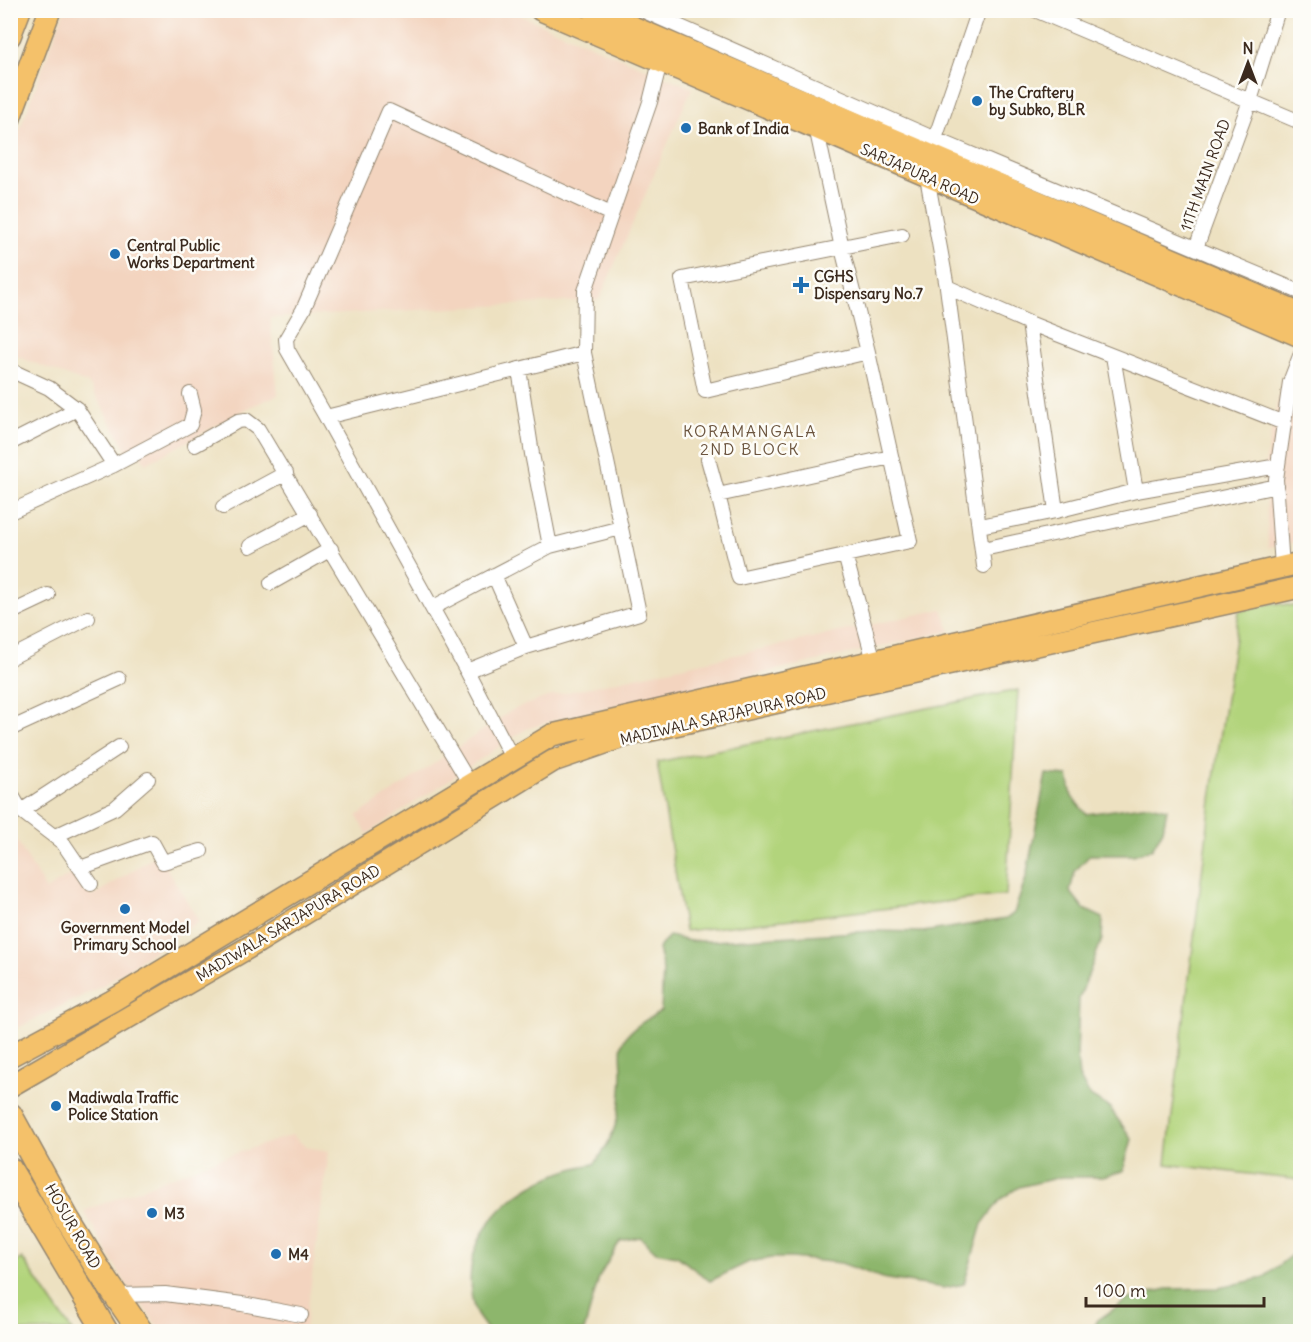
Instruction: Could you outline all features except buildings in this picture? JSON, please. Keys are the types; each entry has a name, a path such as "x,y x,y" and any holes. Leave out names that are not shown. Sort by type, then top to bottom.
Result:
{"highway":[{"name":"HOSUR ROAD","path":"10,1115 66,1217 141,1332"},
{"name":"HOSUR ROAD","path":"10,1170 106,1332"}],"main road":[{"path":"10,36 20,10"},
{"path":"10,118 50,10"},
{"name":"SARJAPURA ROAD","path":"541,10 816,128 932,158"},
{"name":"SARJAPURA ROAD","path":"593,10 1295,316"},
{"name":"MADIWALA SARJAPURA ROAD","path":"10,1086 258,942 553,761 625,736 874,661 1291,565"},
{"name":"MADIWALA SARJAPURA ROAD","path":"10,1056 112,1001 552,735 757,698 1300,588"}],"street":[{"name":"SARJAPURA ROAD","path":"642,10 932,158 1196,248 1295,316"},
{"path":"979,10 932,158 984,566"},
{"path":"1035,10 1300,122"},
{"name":"11TH MAIN ROAD","path":"1196,248 1250,101 1278,10"},
{"path":"467,671 526,647 639,613 584,353 585,291 650,102 660,62"},
{"path":"512,759 467,671 287,350 286,339 303,310 388,111 611,214"},
{"path":"708,459 739,578 910,541 816,128"},
{"path":"868,352 705,391 682,279 902,236"},
{"path":"947,287 1029,323 1284,423"},
{"path":"1029,323 1056,511"},
{"path":"326,417 584,353"},
{"path":"1113,356 1136,491"},
{"path":"1291,565 1277,486 1290,382 1300,356"},
{"path":"519,369 532,454 550,546"},
{"path":"10,370 49,388 77,409 114,465"},
{"path":"10,512 114,465 190,425 194,410 190,394"},
{"path":"10,443 77,409"},
{"path":"195,445 238,421 246,420 252,423 266,439 470,784"},
{"path":"718,495 891,457"},
{"path":"980,526 1056,511 1136,491 1278,466"},
{"path":"223,507 286,473"},
{"path":"983,549 1277,486"},
{"path":"250,546 310,514"},
{"path":"432,608 550,546 621,528"},
{"path":"271,583 331,549"},
{"path":"845,555 874,661"},
{"path":"494,575 526,647"},
{"path":"10,613 48,595"},
{"path":"10,658 88,618"},
{"path":"10,729 119,679"},
{"path":"21,811 119,747"},
{"path":"55,836 115,808 148,779"},
{"path":"10,792 21,811 63,843 91,884"},
{"path":"80,868 152,842 163,862 201,851"},
{"path":"117,1295 165,1294 242,1304 301,1315"}],"shaded area":[{"path":"64,11 510,11 692,88 599,300 270,318 278,395 252,406 146,464 140,454 131,458 89,384 11,354 11,153"},
{"path":"1298,340 1300,341 1300,541 1268,548 1265,465 1282,381"},
{"path":"942,609 950,631 566,717 526,729 367,834 357,816 514,709 550,696"},
{"path":"10,829 46,890 76,871 92,897 158,854 199,921 102,986 11,1031"},
{"path":"292,1135 306,1147 329,1151 305,1328 329,1331 161,1331 124,1281 84,1211 215,1160"}],"green space":[{"path":"1273,603 1300,607 1300,1180 1166,1164 1212,792 1239,611"},
{"path":"1018,690 1006,895 685,931 657,762"},
{"path":"1046,774 1068,776 1072,797 1086,814 1149,805 1167,809 1163,830 1152,849 1133,855 1090,855 1075,871 1070,891 1084,909 1103,918 1102,939 1079,999 1077,1056 1079,1077 1090,1096 1109,1107 1132,1139 1123,1171 1103,1177 1061,1177 1019,1187 1001,1199 982,1224 964,1284 944,1288 882,1278 841,1263 791,1258 771,1258 749,1262 710,1281 677,1256 656,1252 640,1237 620,1241 599,1277 584,1331 488,1331 475,1311 470,1280 474,1254 484,1231 500,1210 520,1194 543,1180 568,1170 594,1164 602,1153 617,1121 622,1072 622,1044 633,1029 661,1011 663,970 658,949 669,936 690,941 713,941 873,931 923,932 1006,919 1014,913 1026,878"},
{"path":"1300,1248 1300,1331 1091,1331 1098,1320 1127,1300 1167,1289 1219,1288 1263,1278"},
{"path":"22,1258 72,1331 11,1331 11,1266"}],"place":[{"name":"The Craftery by Subko, BLR","path":"977,101"},
{"name":"Bank of India","path":"686,128"},
{"name":"Central Public Works Department","path":"115,254"},
{"name":"CGHS Dispensary No.7","path":"801,285"},
{"name":"Government Model Primary School","path":"125,909"},
{"name":"Madiwala Traffic Police Station","path":"56,1106"},
{"name":"M3","path":"152,1213"},
{"name":"M4","path":"276,1254"}],"district":[{"name":"KORAMANGALA 2ND BLOCK","path":"750,440"}]}
